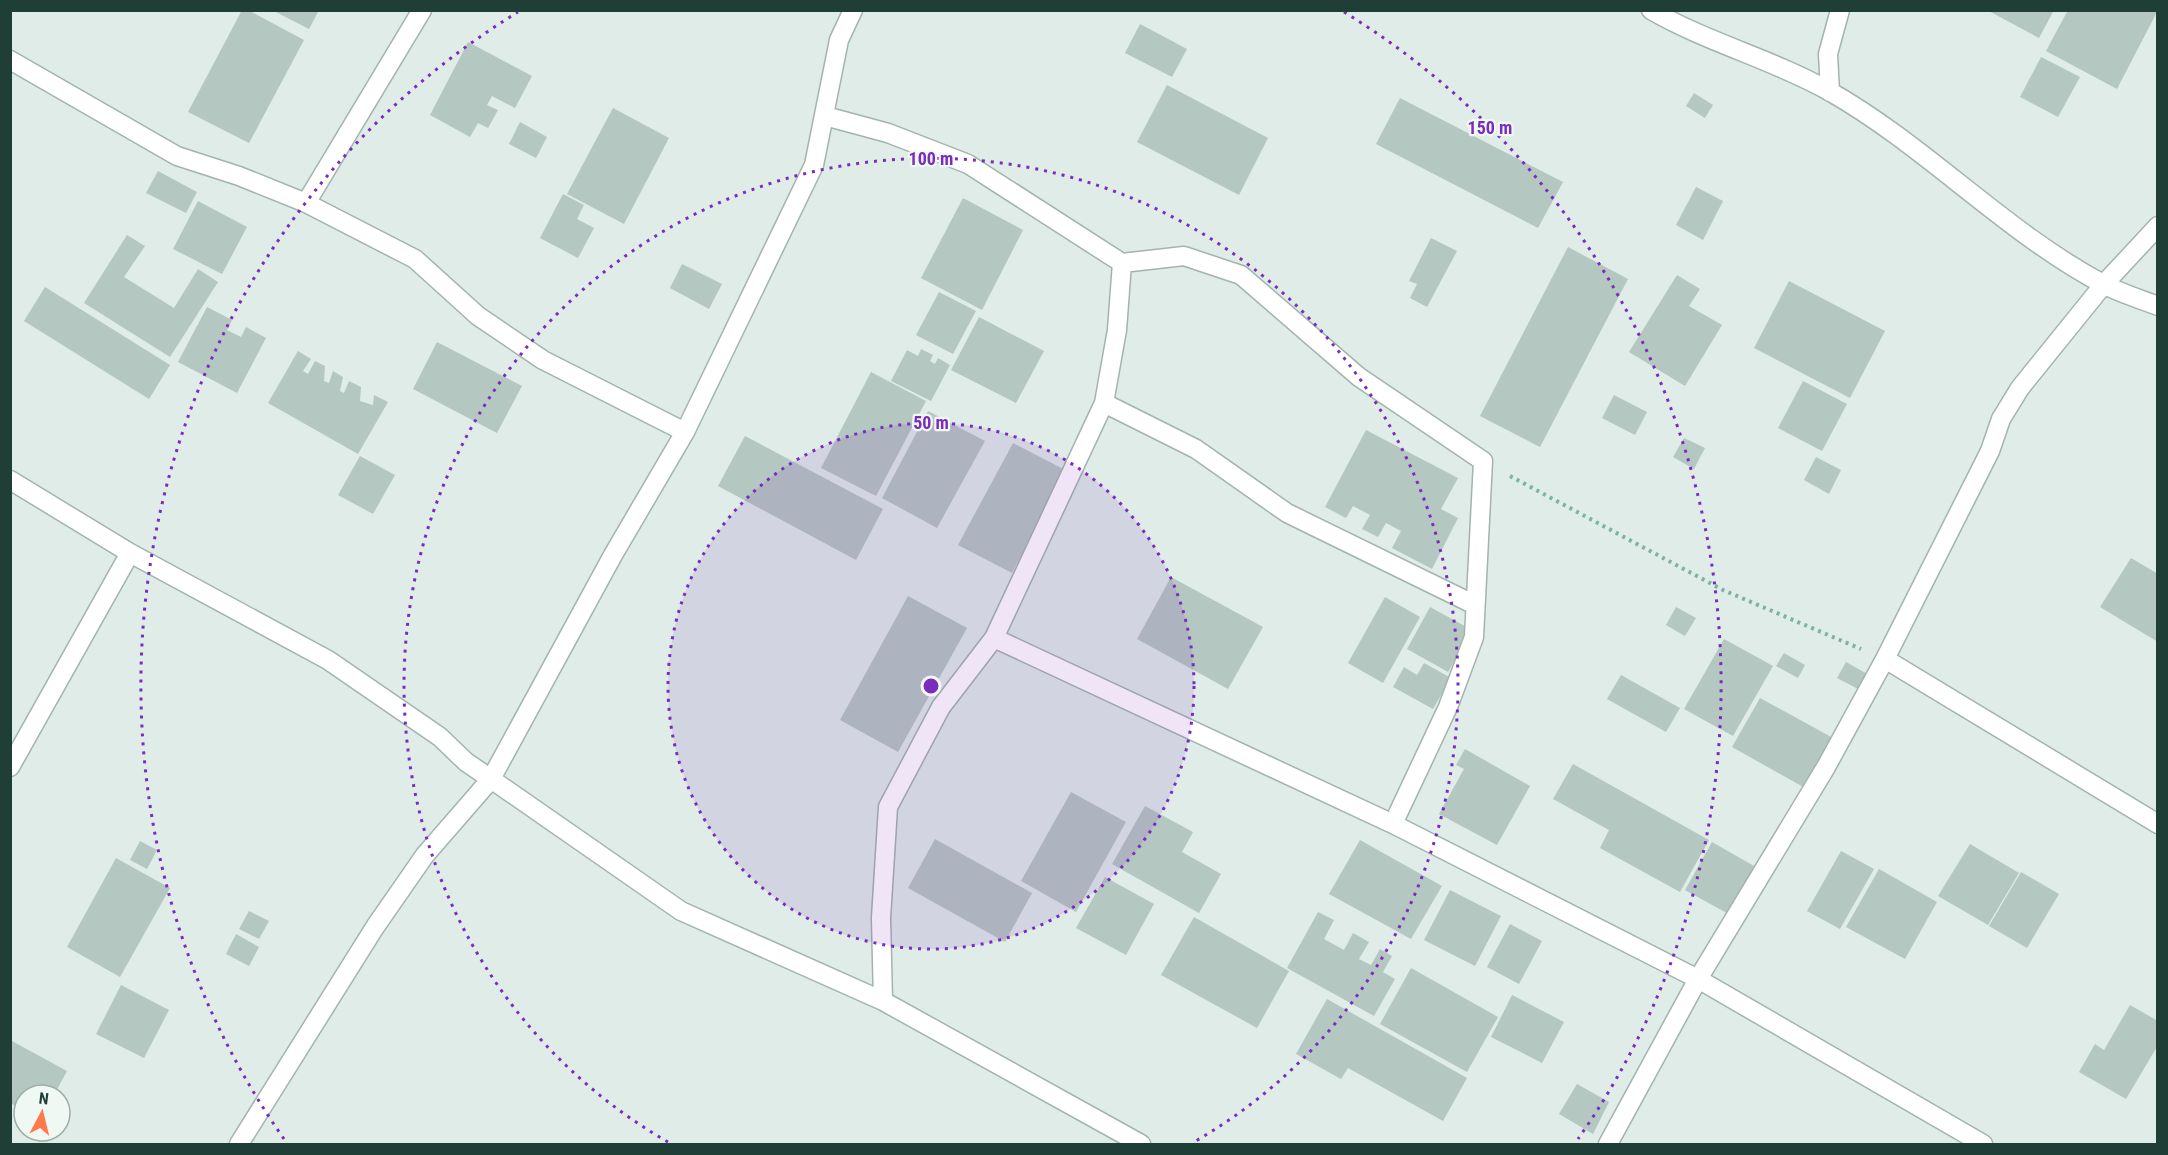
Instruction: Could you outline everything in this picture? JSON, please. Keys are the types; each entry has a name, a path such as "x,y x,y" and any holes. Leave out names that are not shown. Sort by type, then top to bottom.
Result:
{"street":[{"path":"306,203 422,10"},
{"path":"239,1144 375,927 425,855 491,779 613,555 685,432 814,165 839,40 853,10"},
{"path":"1651,10 1707,38 1785,70 1830,92 1933,162 2058,256 2104,284 2157,306"},
{"path":"1830,92 1828,54 1840,10"},
{"path":"10,60 177,156 239,176 306,203 415,259 478,316 543,360 685,432"},
{"path":"825,116 888,133 968,164 1122,263 1184,256 1241,275 1359,377 1483,461 1474,637 1448,707 1393,824"},
{"path":"1608,1144 1698,979 1826,767 1885,659 1990,451 2001,419 2020,388 2104,284 2157,226"},
{"path":"884,1001 881,918 888,807 941,707 994,638 1104,403 1117,330 1122,263"},
{"path":"1104,403 1196,449 1287,513 1475,605"},
{"path":"10,480 130,553 328,660 440,737 466,762 681,911 884,1001 1141,1144"},
{"path":"10,767 130,553"},
{"path":"994,638 1393,824 1698,979 1983,1144"},
{"path":"1885,659 2157,824"}],"path":[{"path":"1483,461 1723,590 1885,659"}],"building":[{"path":"242,10 248,10 304,40 249,143 188,112"},
{"path":"272,10 319,10 309,29"},
{"path":"1987,10 2054,10 2039,38"},
{"path":"2068,10 2158,10 2117,89 2046,51"},
{"path":"1140,24 1187,49 1172,77 1125,53"},
{"path":"468,42 532,76 515,108 492,96 487,105 498,110 488,128 478,123 470,137 430,115"},
{"path":"2041,57 2080,77 2058,117 2020,97"},
{"path":"1167,85 1268,138 1239,195 1137,142"},
{"path":"1694,93 1713,105 1705,118 1686,106"},
{"path":"1400,98 1563,182 1538,228 1376,144"},
{"path":"613,108 669,138 624,224 567,194"},
{"path":"520,122 547,137 536,158 509,144"},
{"path":"158,171 197,192 186,213 146,193"},
{"path":"1696,187 1723,201 1703,240 1676,225"},
{"path":"563,194 584,205 577,219 594,228 578,258 540,238"},
{"path":"963,198 1023,230 982,310 921,278"},
{"path":"198,201 247,227 222,274 173,249"},
{"path":"127,235 145,246 124,277 174,308 198,269 218,282 170,357 84,303"},
{"path":"1431,238 1457,251 1427,307 1410,298 1417,284 1409,281"},
{"path":"1568,247 1628,279 1540,447 1480,416"},
{"path":"682,264 722,284 709,309 670,288"},
{"path":"1677,275 1700,289 1689,306 1722,325 1685,386 1629,352"},
{"path":"1789,281 1885,331 1850,398 1754,348"},
{"path":"45,287 170,365 149,399 24,321"},
{"path":"939,292 976,311 953,354 916,335"},
{"path":"207,307 232,320 227,330 241,337 246,327 266,338 237,393 178,362"},
{"path":"979,317 1044,351 1016,403 951,370"},
{"path":"437,342 522,386 497,433 413,389"},
{"path":"921,349 933,355 930,361 935,364 938,358 950,365 931,401 891,381 907,350 918,356"},
{"path":"298,351 311,359 303,371 308,374 315,361 325,366 324,381 329,383 333,371 343,377 340,391 344,393 349,381 361,387 360,401 373,405 374,395 388,402 358,454 268,403"},
{"path":"871,372 926,401 876,496 821,468"},
{"path":"1803,381 1847,404 1822,451 1778,428"},
{"path":"1614,395 1647,412 1635,435 1602,418"},
{"path":"928,411 985,441 937,528 882,498"},
{"path":"1366,430 1458,478 1441,509 1458,518 1432,569 1392,548 1401,531 1386,523 1378,537 1362,529 1370,515 1353,506 1346,518 1325,507"},
{"path":"745,436 883,509 856,560 718,486"},
{"path":"1684,438 1705,448 1694,469 1673,457"},
{"path":"1013,443 1067,471 1012,573 958,545"},
{"path":"360,456 395,475 373,514 338,495"},
{"path":"1816,457 1841,470 1829,494 1804,480"},
{"path":"2131,558 2158,574 2158,642 2100,607"},
{"path":"1171,577 1263,627 1228,689 1137,639"},
{"path":"908,596 967,628 898,752 840,720"},
{"path":"1385,597 1420,617 1383,683 1348,663"},
{"path":"1430,607 1472,630 1448,672 1407,649"},
{"path":"1676,607 1696,618 1685,636 1666,625"},
{"path":"1724,639 1773,666 1733,736 1684,709"},
{"path":"1784,653 1805,665 1798,678 1776,666"},
{"path":"1846,662 1869,675 1860,690 1837,678"},
{"path":"1424,663 1451,678 1433,709 1393,687 1404,667 1417,675"},
{"path":"1621,675 1680,708 1666,732 1607,699"},
{"path":"1760,698 1833,738 1805,788 1732,747"},
{"path":"1465,749 1530,786 1497,845 1439,814 1464,769 1456,765"},
{"path":"1573,764 1709,840 1680,892 1600,848 1609,830 1553,799"},
{"path":"1071,792 1126,822 1076,912 1021,881"},
{"path":"1145,806 1193,832 1182,852 1221,874 1199,913 1112,864"},
{"path":"935,839 1032,893 1005,942 908,888"},
{"path":"1360,840 1442,886 1411,939 1329,894"},
{"path":"140,841 157,850 147,869 130,860"},
{"path":"1712,842 1761,870 1734,917 1685,890"},
{"path":"1970,844 2019,873 1988,925 1938,896"},
{"path":"1841,851 1874,869 1840,929 1807,911"},
{"path":"116,858 170,888 120,977 67,947"},
{"path":"1879,869 1937,902 1905,959 1846,927"},
{"path":"2021,872 2059,894 2027,948 1989,926"},
{"path":"1105,877 1154,904 1126,955 1076,928"},
{"path":"1450,890 1501,916 1475,966 1424,940"},
{"path":"249,911 269,921 259,939 239,929"},
{"path":"1318,912 1334,920 1324,939 1344,950 1353,933 1369,942 1359,959 1371,965 1380,949 1392,956 1383,972 1395,979 1374,1016 1287,968"},
{"path":"1194,917 1289,971 1257,1028 1161,975"},
{"path":"1510,924 1542,941 1519,984 1487,967"},
{"path":"236,934 259,947 249,966 226,954"},
{"path":"1411,968 1498,1017 1467,1072 1380,1024"},
{"path":"121,985 169,1010 144,1058 96,1034"},
{"path":"1512,995 1564,1022 1542,1063 1491,1037"},
{"path":"1327,999 1467,1078 1443,1121 1348,1068 1341,1079 1296,1054"},
{"path":"2130,1005 2158,1021 2158,1045 2126,1099 2079,1072 2095,1044 2104,1050"},
{"path":"10,1040 67,1071 60,1083 12,1083 12,1104 10,1103"},
{"path":"1577,1084 1609,1102 1593,1134 1559,1114"}]}
